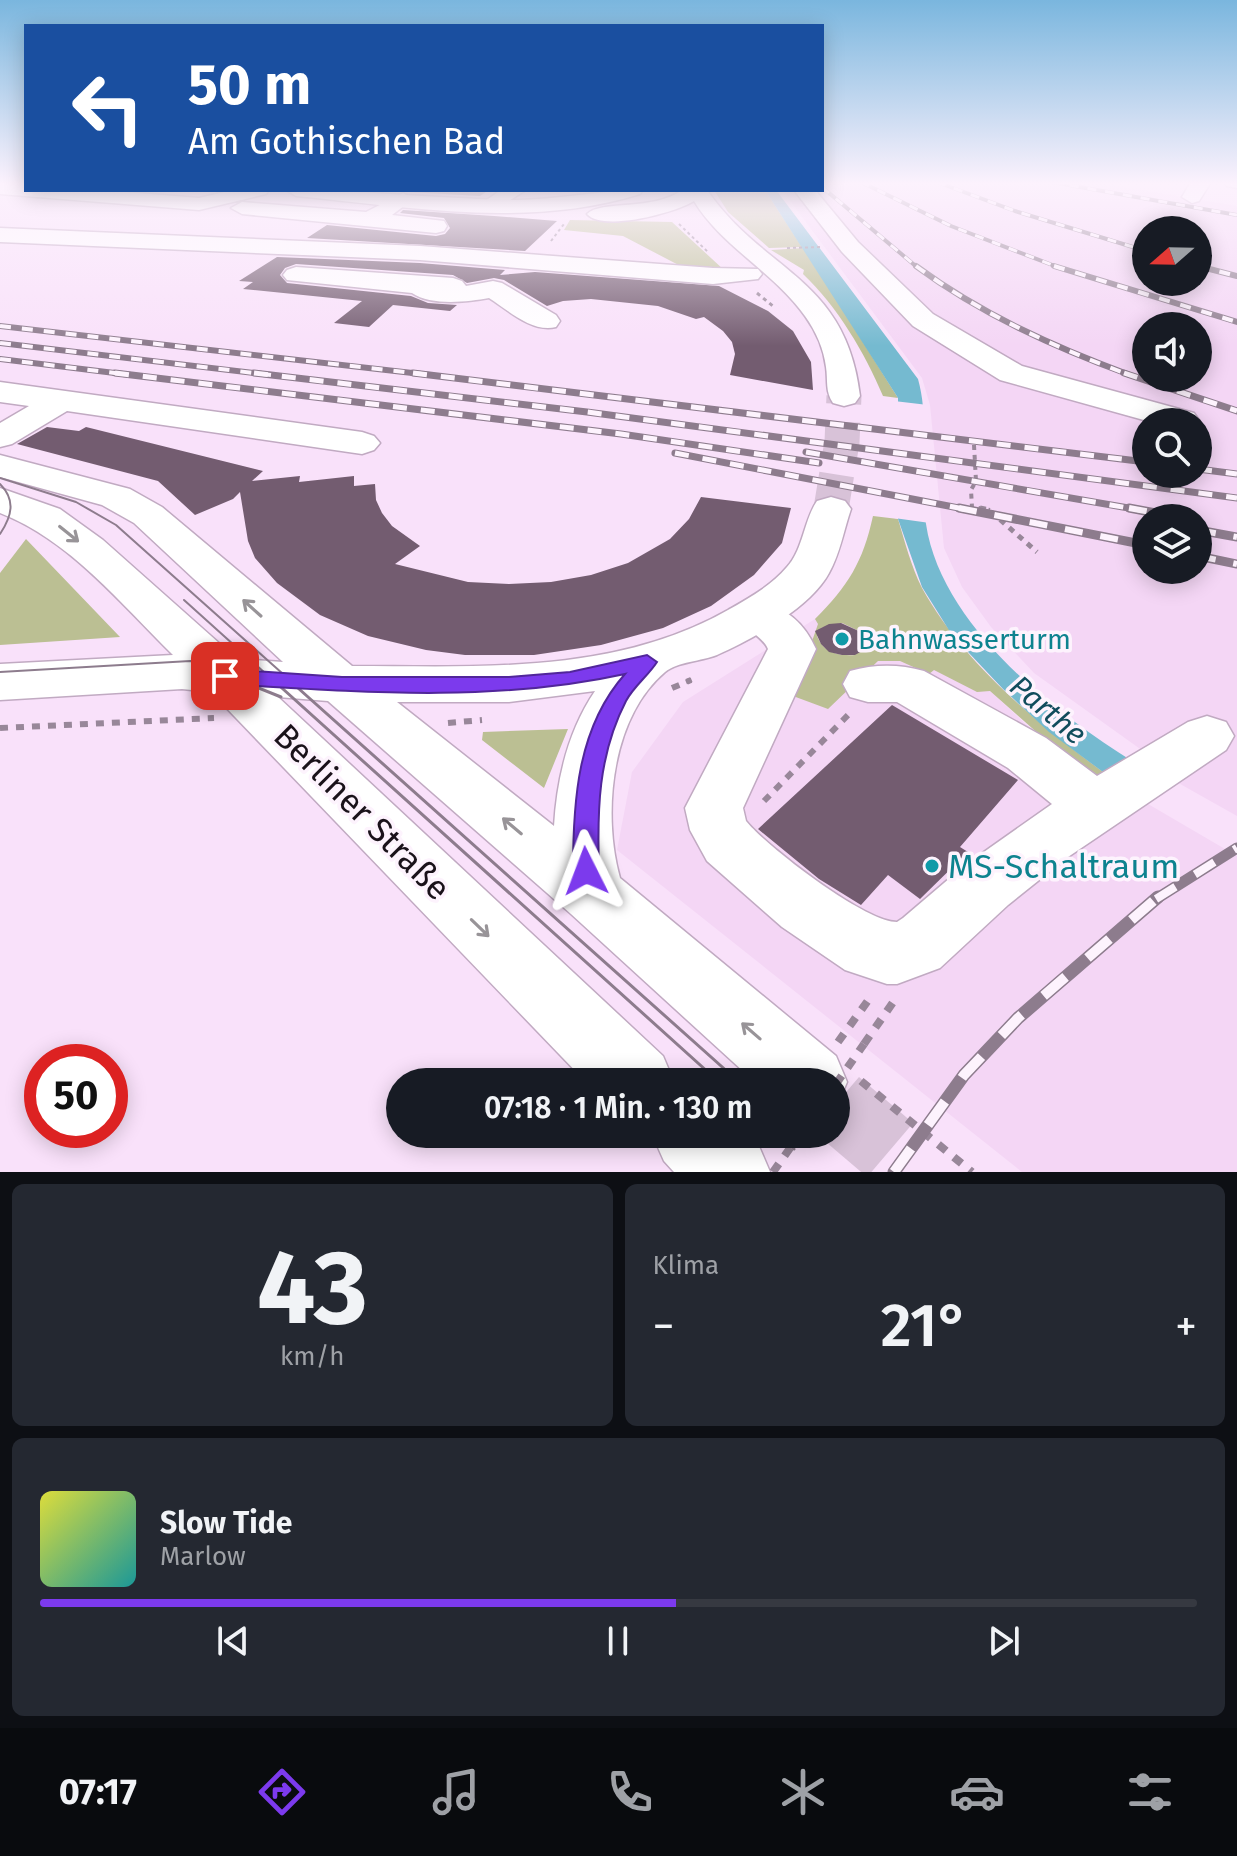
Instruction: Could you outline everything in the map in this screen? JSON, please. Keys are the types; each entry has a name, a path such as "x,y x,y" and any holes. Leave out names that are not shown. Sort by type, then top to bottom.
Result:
{"main road":[{"path":"42,237 99,239 72,255 231,269 265,245 420,253 713,276 749,274"},
{"path":"357,237 358,250"},
{"path":"577,237 620,247 675,267 679,272"},
{"path":"718,237 749,274 797,312 836,349"},
{"path":"737,237 803,293 824,322 844,372 844,396"},
{"path":"842,237 923,320 1011,373 1138,408"},
{"path":"381,283 420,253"},
{"path":"276,273 453,286"},
{"path":"411,285 426,291 465,294 493,289 546,321"},
{"path":"0,392 362,443"},
{"path":"0,437 65,399"},
{"path":"0,466 108,494 135,506 593,894 826,1058"},
{"name":"Berliner Straße","path":"0,500 31,510 65,530 239,691 623,1068"},
{"path":"0,682 173,672 239,691 342,684 531,683 602,673 647,662 724,633 757,615 788,592 809,571 831,509"},
{"path":"757,615 786,634 792,649 714,808 719,830 728,843 843,935 888,953 915,947 971,899 1095,806 1207,736"},
{"path":"593,894 586,871 584,835 593,759 611,707 632,676 647,662"},
{"path":"868,684 906,684 1027,753 1095,806"},
{"path":"705,1148 730,1172"}],"path":[{"path":"793,248 827,247"},
{"path":"974,445 976,481 971,490 972,507 989,510 1037,552"},
{"path":"714,808 749,810 767,800 850,715 868,684"},
{"path":"0,728 239,691"},
{"path":"826,1058 877,988"},
{"path":"847,1068 896,997 894,990"},
{"path":"773,1172 790,1148"}],"shaded area":[{"path":"817,237 1132,237 1132,296 1212,296 1212,237 1237,237 1237,1172 1022,1172 617,850 632,772 683,702 815,619 845,589 866,547 873,516 990,691 1028,726 1104,782 1143,751 1034,673 991,627 962,587 944,548 930,405 922,378"}],"green space":[{"path":"624,237 688,237 724,270 690,271"},
{"path":"756,237 795,237 802,247 769,248"},
{"path":"804,248 898,398 883,396 849,331 803,274 804,270 771,250"},
{"path":"873,516 898,519 922,588 960,644 1006,693 1111,778 1104,782 1058,751 990,691 977,692 934,670 929,674 900,661 878,661 828,709 793,696 818,624 815,619 853,572","holes":["842,623 863,633 855,655 832,652 817,636 821,628"]},
{"path":"26,539 120,637 0,645 0,573"},
{"path":"568,729 544,788 482,740 483,732"}],"water":[{"name":"Parthe","path":"795,237 811,237 918,379 924,415 926,524 936,561 953,596 976,629 1035,690 1132,761 1111,778 1049,732 1003,689 952,635 922,587 898,519 898,398"}],"pier":[{"path":"894,401 928,405 930,523 894,518"},
{"path":"1134,758 1237,816 1237,856 1107,780"}],"building":[{"path":"309,237 540,237 525,251"},
{"path":"277,257 420,263 505,270 500,275 535,272 719,286 768,311 793,331 811,362 813,390 730,375 735,354 732,342 723,331 704,317 696,319 658,306 591,299 563,301 547,306 504,280 494,278 467,283 453,275 296,264 285,268 280,275 287,283 411,296 428,303 457,305 450,311 393,305 369,327 334,323 362,301 243,289 253,282 239,281"},
{"path":"47,427 79,431 86,427 263,471 252,481 300,476 299,482 354,476 354,486 375,484 376,500 382,513 392,526 420,546 395,564 468,582 551,582 591,575 628,563 670,539 689,519 701,497 791,508 782,543 754,575 711,606 663,628 601,645 534,655 465,655 426,650 368,636 320,615 277,583 255,558 248,541 240,492 233,499 195,515 158,481 17,444"},
{"name":"Bahnwasserturm","path":"841,623 863,633 869,647 855,655 829,652 815,631 829,624"},
{"path":"892,705 1018,780 960,847 968,852 920,899 888,875 861,905 819,879 758,829"}],"tunnel":[{"path":"831,509 842,442 844,396"},
{"path":"850,1116 916,1172"}],"tram line":[{"path":"0,478 76,502 116,525 292,682"},
{"path":"0,484 10,502 7,521 0,534"},
{"path":"184,600 275,682"},
{"path":"0,672 190,661 221,662 259,669"},
{"path":"225,676 239,680"},
{"path":"239,680 246,682"},
{"path":"239,680 281,697"},
{"path":"273,680 703,1068"},
{"path":"289,680 723,1068"}],"railway":[{"path":"881,237 918,268"},
{"path":"979,237 1058,267"},
{"path":"1099,237 1132,247"},
{"path":"916,266 966,299 1019,328 1130,375"},
{"path":"1054,266 1058,267"},
{"path":"1058,267 1237,322"},
{"path":"1212,270 1237,276"},
{"path":"0,326 421,374"},
{"path":"0,343 262,374"},
{"path":"0,359 131,375"},
{"path":"115,373 621,434 819,463"},
{"path":"254,373 262,374"},
{"path":"413,373 421,374"},
{"path":"1124,373 1237,411"},
{"path":"262,374 587,412 1237,498"},
{"path":"262,374 271,375"},
{"path":"421,374 430,375"},
{"path":"421,374 1132,460"},
{"path":"806,452 1132,509"},
{"path":"675,453 969,510"},
{"path":"1212,471 1237,474"},
{"path":"959,508 1132,542"},
{"path":"1212,533 1237,537"},
{"path":"1212,559 1237,564"},
{"path":"1156,899 1237,848"},
{"path":"894,1172 964,1075 1018,1018 1158,897"}],"place":[{"name":"Bahnwasserturm","path":"842,639"},
{"name":"MS-Schaltraum","path":"932,866"}],"route":[{"path":"225,676 342,684 509,684 570,679 647,662 618,695 595,749 585,808 586,871"}]}
